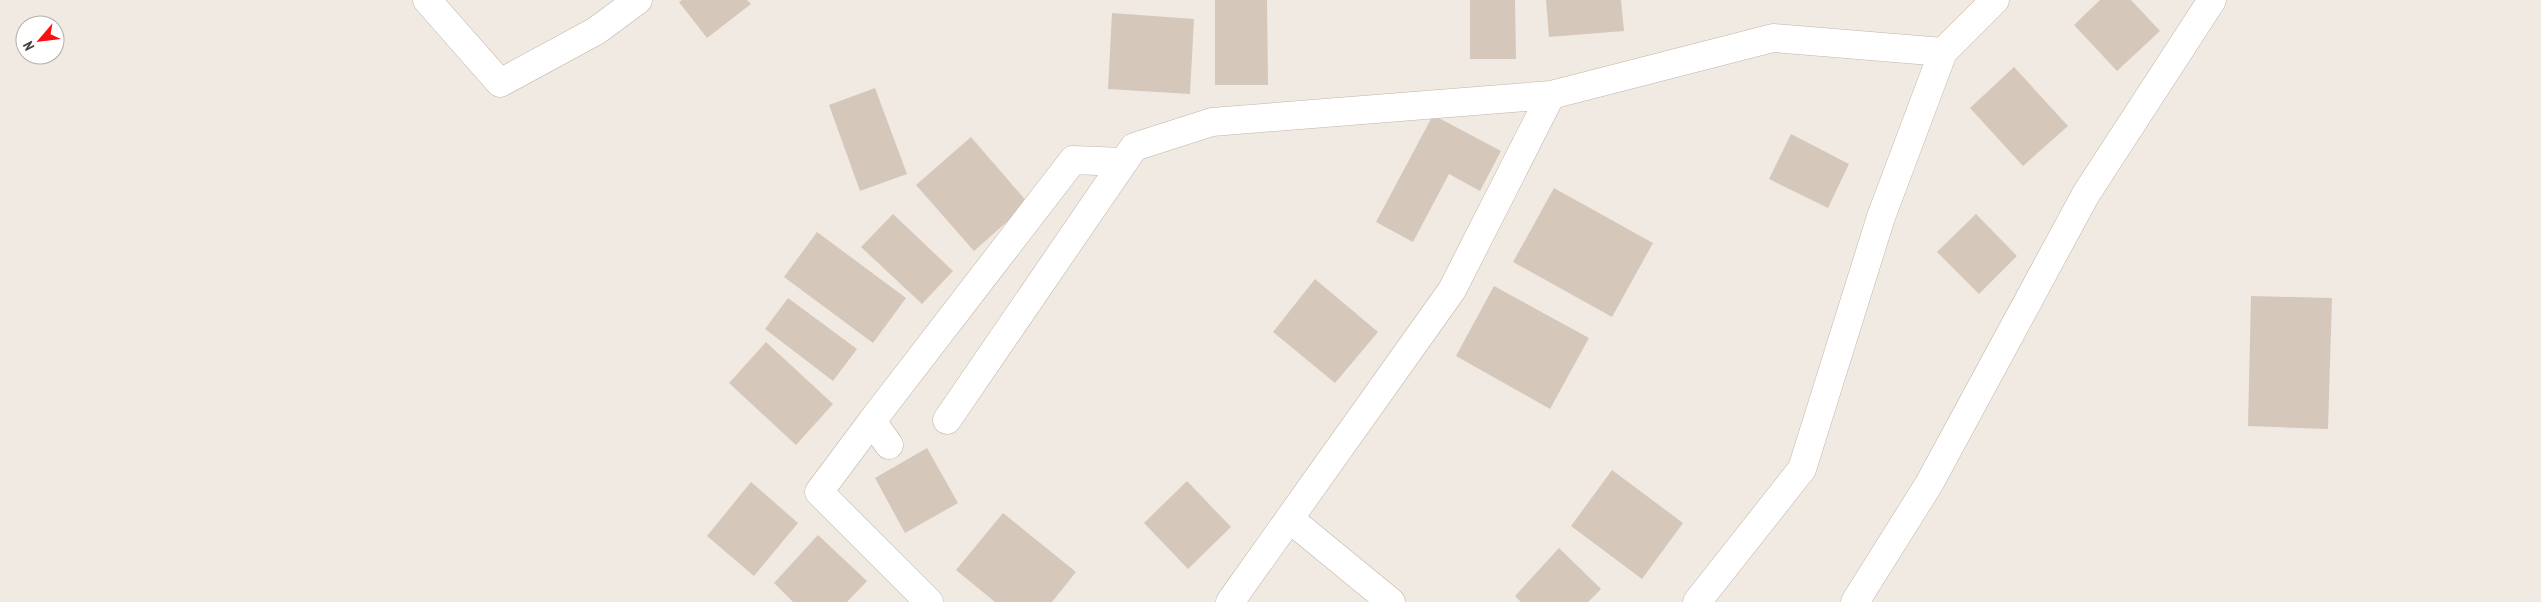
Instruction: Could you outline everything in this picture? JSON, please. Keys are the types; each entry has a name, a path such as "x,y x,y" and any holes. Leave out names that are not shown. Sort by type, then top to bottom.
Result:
{"street":[{"path":"426,0 500,83 596,31 638,0"},
{"path":"1697,602 1802,469 1880,217 1943,52 1995,0"},
{"path":"1855,602 1929,484 2086,194 2212,0"},
{"path":"947,420 1134,147 1212,122 1551,95 1773,38 1943,52"},
{"path":"1230,602 1291,520 1452,290 1551,95"},
{"path":"930,602 819,492 1073,160 1124,162"},
{"path":"872,421 889,445"},
{"path":"1291,520 1391,602"}],"building":[{"path":"682,0 747,0 751,4 707,38 679,2"},
{"path":"1215,0 1267,0 1268,85 1215,85"},
{"path":"1470,0 1515,0 1516,59 1470,59"},
{"path":"1546,0 1621,0 1624,31 1549,37"},
{"path":"2100,0 2131,0 2160,31 2117,71 2074,25"},
{"path":"1112,13 1194,19 1190,94 1108,89"},
{"path":"2014,67 2068,126 2023,166 1970,108"},
{"path":"875,88 907,174 860,191 829,105"},
{"path":"1433,115 1501,151 1480,191 1449,174 1413,242 1376,222"},
{"path":"1791,134 1849,164 1828,208 1769,179"},
{"path":"971,137 1028,203 974,251 916,185"},
{"path":"1554,188 1653,243 1612,317 1513,262"},
{"path":"893,214 953,271 922,304 861,247"},
{"path":"1976,214 2017,256 1979,294 1937,252"},
{"path":"817,232 906,298 873,343 784,277"},
{"path":"1315,279 1378,332 1335,383 1273,332"},
{"path":"1494,286 1589,338 1550,409 1456,356"},
{"path":"2251,296 2332,298 2328,429 2248,426"},
{"path":"788,298 857,349 833,381 765,329"},
{"path":"766,342 833,404 796,445 729,383"},
{"path":"927,448 958,503 905,533 875,478"},
{"path":"1612,470 1683,523 1642,579 1571,526"},
{"path":"1187,481 1231,527 1188,569 1144,523"},
{"path":"751,482 798,523 754,576 707,536"},
{"path":"1003,513 1076,572 1052,602 995,602 956,570"},
{"path":"818,535 867,581 847,602 793,602 774,583"},
{"path":"1559,548 1601,589 1588,602 1521,602 1515,596"}]}
